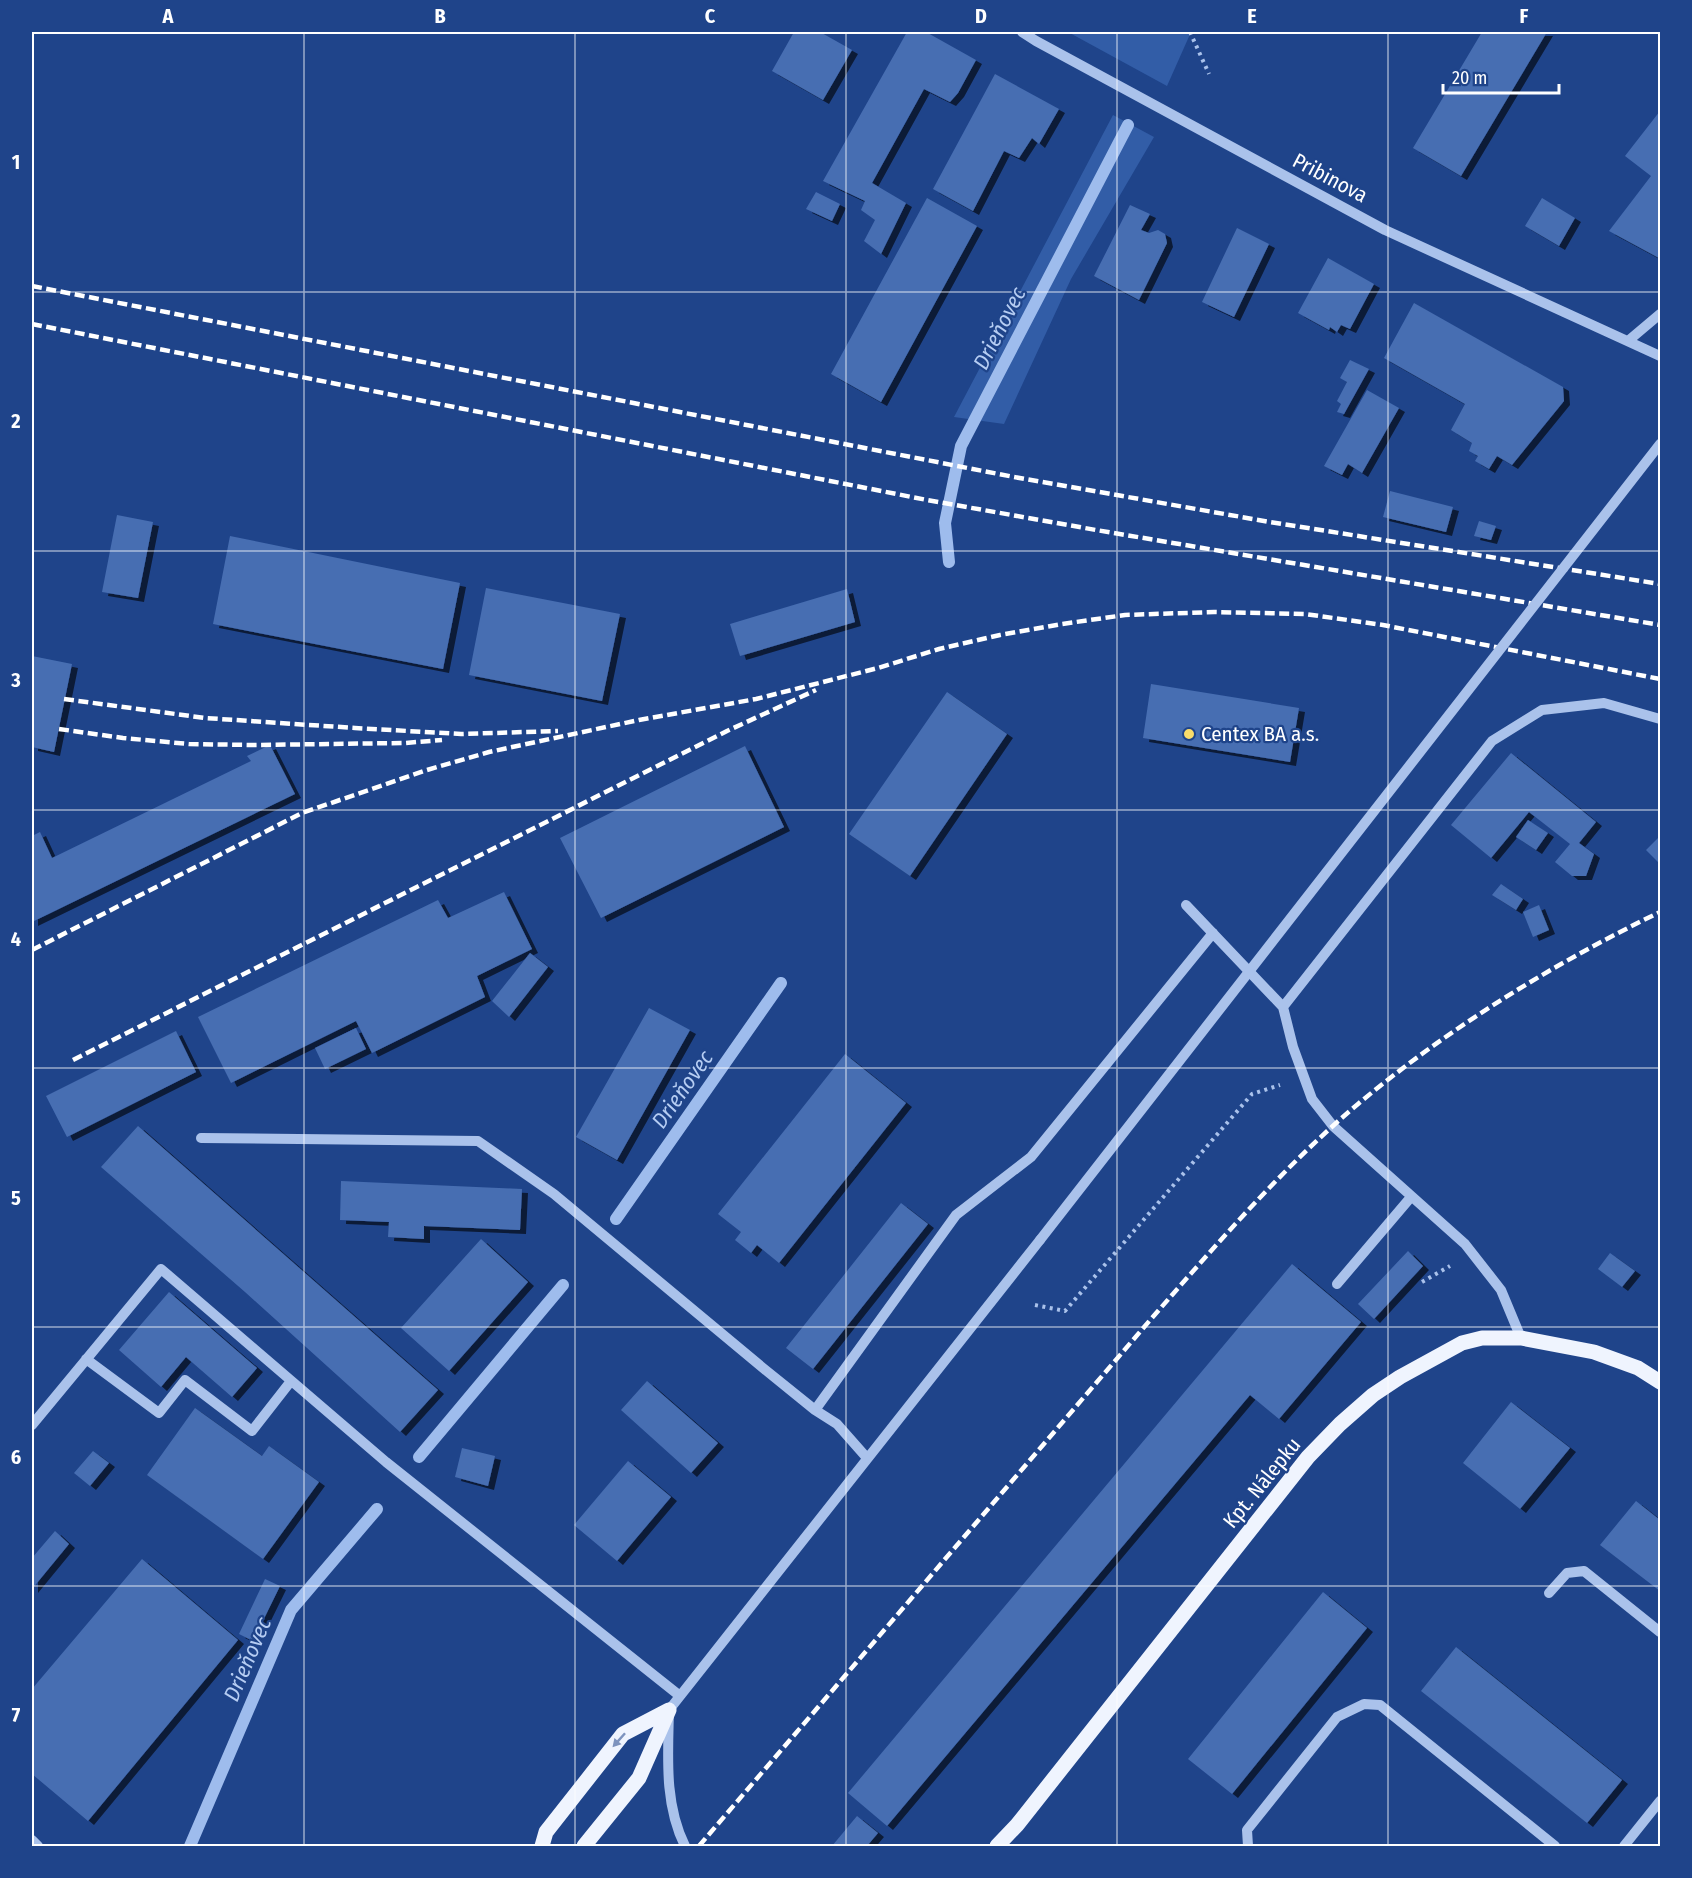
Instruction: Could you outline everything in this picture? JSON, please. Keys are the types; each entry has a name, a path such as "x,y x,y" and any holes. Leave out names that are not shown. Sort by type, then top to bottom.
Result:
{"main road":[{"name":"Kpt. Nálepku","path":"997,1846 1017,1825 1308,1457 1373,1395 1400,1377 1462,1343 1482,1338 1521,1338 1594,1352 1638,1368 1660,1382"},
{"path":"542,1846 546,1832 623,1734 669,1710"},
{"path":"584,1846 639,1778 669,1710"}],"street":[{"name":"Pribinova","path":"1022,32 1038,36 1385,230 1660,356"},
{"path":"1628,341 1660,314"},
{"path":"685,1846 676,1825 669,1792 669,1710 1040,1240 1660,444"},
{"path":"1283,1007 1492,741 1542,710 1604,703 1660,719"},
{"path":"1186,906 1283,1007 1293,1047 1312,1099 1333,1126 1465,1244 1501,1290 1521,1338"},
{"path":"815,1410 956,1215 1031,1157 1213,933"},
{"path":"201,1138 478,1141 554,1194 815,1410 837,1424 867,1458"},
{"path":"1337,1284 1412,1197"},
{"path":"32,1425 162,1269 386,1462 680,1696"},
{"path":"86,1359 159,1413 185,1380 252,1431 291,1381"},
{"path":"1549,1593 1567,1573 1584,1571 1660,1632"},
{"path":"1248,1846 1247,1830 1337,1717 1364,1704 1380,1706 1555,1846"},
{"path":"1624,1846 1660,1801"},
{"path":"32,1840 38,1846"}],"path":[{"path":"1190,32 1209,74"},
{"path":"1035,1305 1065,1311 1252,1094 1304,1077"}],"shaded area":[{"path":"1068,32 1191,32 1167,86"},
{"path":"1113,115 1154,137 1071,279 1004,424 954,417"}],"building":[{"path":"794,32 820,32 852,50 823,100 772,71"},
{"path":"907,32 926,32 976,60 958,93 950,102 924,89 872,183 906,203 881,254 864,241 875,220 861,210 865,201 823,181"},
{"path":"1482,32 1547,32 1461,176 1413,148"},
{"path":"995,74 1059,109 1039,144 1032,138 1019,158 1004,151 973,211 933,189"},
{"path":"1660,111 1659,258 1609,231 1651,176 1625,156"},
{"path":"816,192 840,204 832,221 806,209"},
{"path":"927,198 977,226 881,402 831,374"},
{"path":"1542,198 1575,218 1559,246 1525,226"},
{"path":"1130,205 1150,214 1141,230 1149,233 1158,230 1165,234 1167,243 1139,300 1094,276"},
{"path":"1237,228 1269,244 1234,317 1202,302"},
{"path":"1328,258 1374,284 1350,329 1341,325 1337,332 1298,313"},
{"path":"1414,303 1563,387 1564,401 1512,465 1497,456 1489,469 1475,461 1478,456 1469,451 1472,443 1451,430 1465,404 1384,358"},
{"path":"1350,360 1369,369 1344,414 1337,412 1341,404 1337,401 1347,382 1340,378"},
{"path":"1367,390 1399,408 1362,473 1348,464 1342,475 1324,466"},
{"path":"1390,491 1453,507 1446,532 1383,517"},
{"path":"117,515 153,522 138,598 102,592"},
{"path":"1479,521 1496,526 1491,540 1474,536"},
{"path":"230,536 460,583 443,669 213,624"},
{"path":"486,588 620,614 602,701 469,675"},
{"path":"847,589 855,622 740,656 730,624"},
{"path":"32,656 72,664 54,752 32,747"},
{"path":"1151,684 1299,708 1290,762 1143,738"},
{"path":"947,692 1007,734 910,876 849,834"},
{"path":"270,745 295,794 32,922 32,836 40,832 52,858 251,761 247,756"},
{"path":"745,746 784,827 601,918 560,838"},
{"path":"1511,753 1596,822 1579,843 1594,854 1586,876 1572,876 1555,862 1570,844 1529,812 1491,858 1451,825"},
{"path":"1528,820 1548,833 1536,850 1516,837"},
{"path":"1660,836 1660,864 1646,850"},
{"path":"1501,884 1523,899 1516,910 1492,895"},
{"path":"504,892 532,949 477,976 485,997 372,1053 356,1021 231,1083 198,1017 438,900 448,918"},
{"path":"1539,905 1549,930 1533,937 1523,912"},
{"path":"530,953 548,967 509,1017 492,1001"},
{"path":"649,1008 690,1030 617,1160 576,1137"},
{"path":"356,1028 366,1049 325,1069 315,1048"},
{"path":"176,1031 196,1072 67,1137 46,1096"},
{"path":"845,1054 906,1103 779,1263 757,1245 751,1253 735,1240 741,1232 718,1214"},
{"path":"138,1126 438,1390 400,1432 245,1292 101,1167"},
{"path":"341,1181 522,1189 520,1230 424,1226 424,1239 388,1237 389,1222 340,1220"},
{"path":"901,1203 928,1224 813,1369 786,1348"},
{"path":"481,1239 528,1282 449,1371 401,1328"},
{"path":"1408,1251 1423,1266 1374,1319 1358,1304"},
{"path":"1610,1253 1635,1271 1622,1287 1598,1269"},
{"path":"1292,1264 1361,1322 1279,1419 1250,1395 887,1826 848,1793"},
{"path":"169,1292 257,1368 232,1397 186,1357 161,1387 119,1350"},
{"path":"647,1381 718,1443 691,1473 621,1410"},
{"path":"1511,1402 1570,1448 1520,1509 1463,1463"},
{"path":"195,1408 262,1456 269,1446 319,1482 263,1559 147,1475"},
{"path":"462,1448 495,1456 488,1486 455,1477"},
{"path":"93,1451 109,1463 90,1486 74,1473"},
{"path":"628,1461 671,1497 617,1561 574,1525"},
{"path":"1636,1501 1660,1520 1660,1591 1600,1545"},
{"path":"55,1531 69,1544 32,1589 32,1558"},
{"path":"142,1559 238,1640 88,1821 32,1774 32,1689"},
{"path":"265,1579 280,1586 253,1641 239,1634"},
{"path":"1323,1592 1367,1628 1232,1794 1188,1759"},
{"path":"1456,1647 1622,1780 1587,1823 1421,1691"},
{"path":"857,1816 878,1833 867,1846 832,1846"}],"waterway":[{"name":"Drieňovec","path":"949,562 945,523 961,446 1128,125"},
{"name":"Drieňovec","path":"616,1219 781,983"},
{"name":"Drieňovec","path":"419,1457 563,1285"},
{"name":"Drieňovec","path":"190,1846 291,1610 377,1509"}],"railway":[{"path":"32,286 1014,477 1270,522 1660,584"},
{"path":"32,324 927,500 1660,625"},
{"path":"32,950 302,813 427,770 489,752 639,720 756,699 878,668 939,649 1062,624 1125,615 1214,612 1305,614 1383,625 1660,679"},
{"path":"73,1060 727,731 816,690"},
{"path":"64,699 205,718 355,728 461,734 558,731"},
{"path":"59,729 189,744 405,743 442,740"},
{"path":"699,1846 1151,1319 1250,1208 1303,1154 1358,1104 1466,1023 1542,975 1660,912"}],"place":[{"name":"Centex BA a.s.","path":"1189,734"}]}
